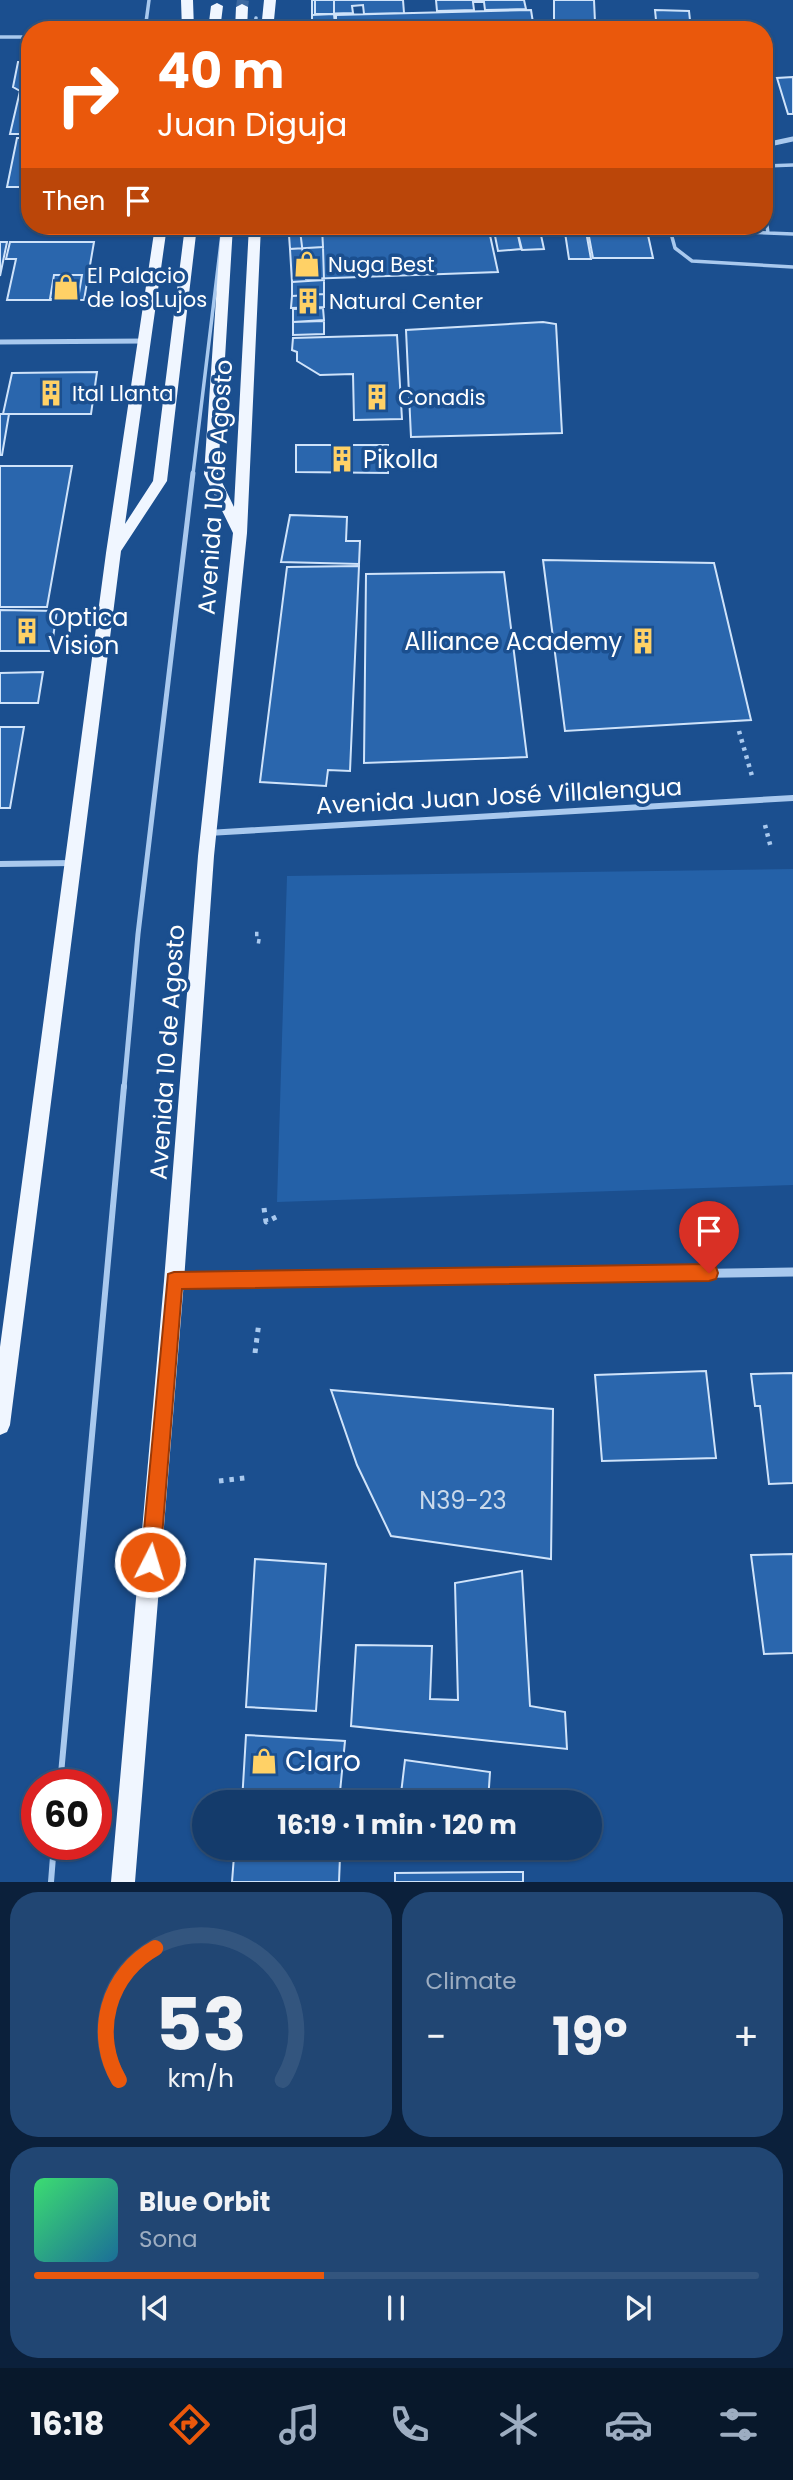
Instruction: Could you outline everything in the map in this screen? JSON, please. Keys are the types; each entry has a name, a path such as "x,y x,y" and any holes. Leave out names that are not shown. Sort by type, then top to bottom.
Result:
{"main road":[{"path":"187,0 188,21"},
{"path":"268,21 270,0"},
{"path":"215,21 217,6"},
{"path":"241,21 242,7"},
{"path":"0,1425 75,863 113,553 160,235"},
{"path":"113,553 160,481 190,235"},
{"path":"224,235 211,474 240,533"},
{"name":"Avenida 10 de Agosto","path":"123,1881 174,1281 208,833 240,533 255,235"}],"street":[{"path":"773,143 793,139"},
{"path":"0,342 145,341"},
{"name":"Avenida Juan José Villalengua","path":"208,833 793,797"},
{"path":"0,863 75,863"},
{"path":"174,1281 793,1272"}],"lane":[{"path":"146,21 149,0"},
{"path":"0,37 21,37"},
{"path":"773,166 793,165"},
{"path":"773,233 793,234"},
{"path":"61,1769 138,934 224,235"},
{"path":"671,235 674,250 681,257 692,261 793,267"},
{"path":"51,1881 53,1860"}],"path":[{"path":"255,934 264,934"},
{"path":"264,1209 266,1222 278,1216"},
{"path":"255,1353 259,1322"},
{"path":"219,1481 245,1478"}],"shaded area":[{"path":"793,869 793,1185 277,1202 287,876"}],"building":[{"path":"312,0 334,0 334,14 312,15"},
{"path":"315,0 403,0 404,13 364,14 363,5 352,6 353,13 315,14"},
{"path":"436,0 524,0 526,9 485,10 484,2 473,2 474,10 437,11"},
{"path":"554,0 594,0 595,21 554,21"},
{"path":"531,10 533,21 336,21 336,15"},
{"path":"655,10 689,11 690,21 656,21"},
{"path":"334,14 335,21 312,21 312,15"},
{"path":"18,62 21,62 21,134 10,134 20,91 13,87"},
{"path":"793,77 793,114 788,114 777,78"},
{"path":"17,138 21,138 21,187 7,187"},
{"path":"289,235 322,235 323,247 290,249"},
{"path":"301,235 490,235 498,272 306,279"},
{"path":"495,235 518,235 521,249 498,251"},
{"path":"518,235 541,235 544,249 522,250"},
{"path":"565,235 587,235 591,259 569,259"},
{"path":"589,235 648,235 653,258 593,258"},
{"path":"0,242 7,242 0,276"},
{"path":"10,242 94,242 84,300 7,300 16,259 6,259"},
{"name":"Nuga Best","path":"323,247 324,280 292,282 290,249"},
{"name":"El Palacio de los Lujos","path":"54,275 82,275 78,299 50,299"},
{"path":"324,280 324,294 292,296 292,282"},
{"name":"Natural Center","path":"324,294 324,307 291,308 292,296"},
{"path":"323,308 324,320 293,322 293,309"},
{"path":"324,321 324,334 293,335 293,322"},
{"path":"543,322 556,324 562,433 411,437 406,330"},
{"name":"Conadis","path":"397,335 402,419 354,420 353,374 320,375 297,361 297,352 292,350 293,338"},
{"name":"Ital Llanta","path":"97,372 91,414 3,414 12,373"},
{"path":"0,414 9,414 2,455 0,455"},
{"name":"Pikolla","path":"296,445 388,445 388,473 296,472"},
{"path":"0,466 72,466 47,607 0,607"},
{"path":"290,515 347,517 346,541 360,541 359,564 281,562"},
{"name":"Alliance Academy","path":"543,560 714,563 751,720 565,731"},
{"path":"359,566 350,771 328,770 326,786 260,782 287,567"},
{"path":"504,572 527,757 364,763 366,574"},
{"name":"Optica Vision","path":"0,610 57,611 51,651 0,651"},
{"path":"43,672 38,703 0,703 0,673"},
{"path":"0,727 24,727 10,808 0,808"},
{"path":"706,1371 716,1458 602,1461 595,1375"},
{"path":"793,1373 793,1483 769,1484 760,1406 755,1406 751,1374"},
{"path":"331,1390 553,1409 551,1559 391,1536 357,1465"},
{"path":"793,1554 793,1653 764,1654 751,1555"},
{"path":"255,1559 326,1564 316,1711 246,1707"},
{"path":"522,1571 530,1706 565,1712 567,1749 351,1726 356,1645 432,1646 430,1699 458,1700 455,1583"},
{"path":"246,1735 345,1741 340,1790 243,1790"},
{"path":"405,1760 490,1772 489,1790 401,1790"},
{"path":"234,1860 340,1860 339,1882 232,1882"},
{"path":"523,1872 523,1882 395,1882 395,1873"}],"tunnel":[{"path":"242,7 243,0"}],"place":[{"name":"Nuga Best","path":"307,264"},
{"name":"El Palacio de los Lujos","path":"66,287"},
{"name":"Natural Center","path":"308,301"},
{"name":"Ital Llanta","path":"51,393"},
{"name":"Conadis","path":"377,397"},
{"name":"Pikolla","path":"342,459"},
{"name":"Optica Vision","path":"27,631"},
{"name":"Alliance Academy","path":"643,641"},
{"name":"Claro","path":"264,1761"}],"route":[{"path":"150,1562 174,1281 709,1273"}]}
